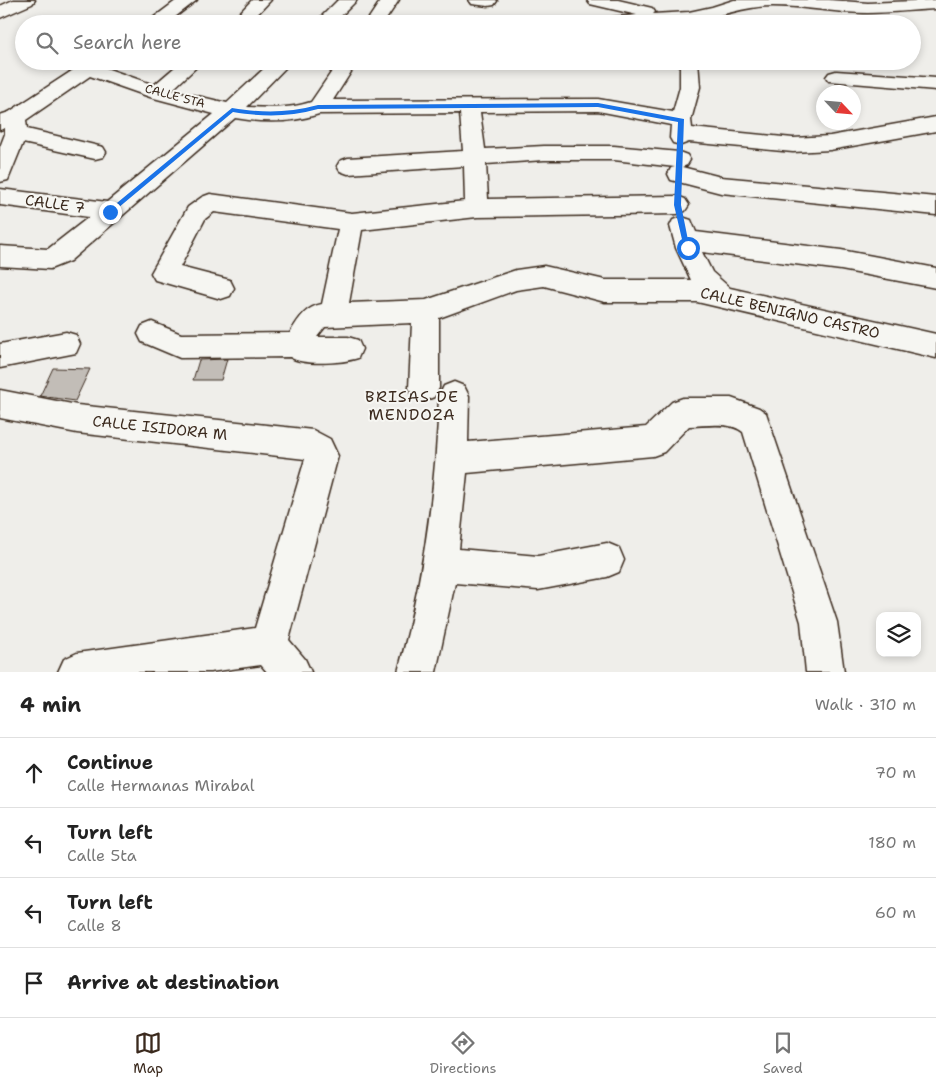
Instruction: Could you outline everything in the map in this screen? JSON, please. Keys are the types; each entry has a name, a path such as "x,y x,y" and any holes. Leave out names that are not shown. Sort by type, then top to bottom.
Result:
{"street":[{"path":"0,12 26,0"},
{"path":"167,15 188,0"},
{"path":"247,15 262,0"},
{"path":"332,15 348,0"},
{"path":"380,15 390,0"},
{"path":"596,0 651,15"},
{"path":"706,15 716,12 731,2 749,5 771,1 868,8 936,4"},
{"path":"0,174 11,125 87,70"},
{"name":"CALLE 5TA","path":"105,70 157,93 232,110 270,114 296,113 318,107 598,105 682,127 793,145 830,143 936,124"},
{"path":"157,93 184,70"},
{"path":"0,256 50,259 61,254 232,110 274,70"},
{"path":"318,107 343,70"},
{"path":"689,70 690,87 682,127 677,205 686,240 703,279 724,298"},
{"path":"836,77 936,84"},
{"path":"468,105 475,158 478,208"},
{"path":"11,125 95,152"},
{"path":"348,166 544,153 614,153 679,167 721,185 936,206"},
{"name":"CALLE 7","path":"0,197 110,212"},
{"path":"221,288 164,274 164,270 196,213 210,203 352,222 478,208 677,205"},
{"path":"297,345 312,322 326,316 352,222"},
{"path":"686,240 841,260 936,278"},
{"name":"CALLE BENIGNO CASTRO","path":"326,316 426,311 516,280 544,276 605,291 697,291 936,346"},
{"path":"417,672 427,636 441,564 454,459 439,392 426,311"},
{"path":"152,334 180,346 297,345"},
{"path":"0,356 66,344"},
{"path":"297,345 301,350 348,349"},
{"name":"CALLE ISIDORA M","path":"0,404 78,419 313,445 319,450 322,456 269,645"},
{"path":"454,459 653,441 683,412 740,413 749,417 755,423 820,622 825,672"},
{"path":"441,564 538,573 607,560"},
{"path":"76,672 269,645 292,672"}],"building":[{"path":"227,359 221,380 193,380 199,360"},
{"path":"53,368 90,369 75,401 40,396"}],"district":[{"name":"BRISAS DE MENDOZA","path":"412,405"}],"route":[{"path":"110,212 232,110 261,114 296,113 318,107 598,105 681,120 682,134 677,205 688,248"}]}
